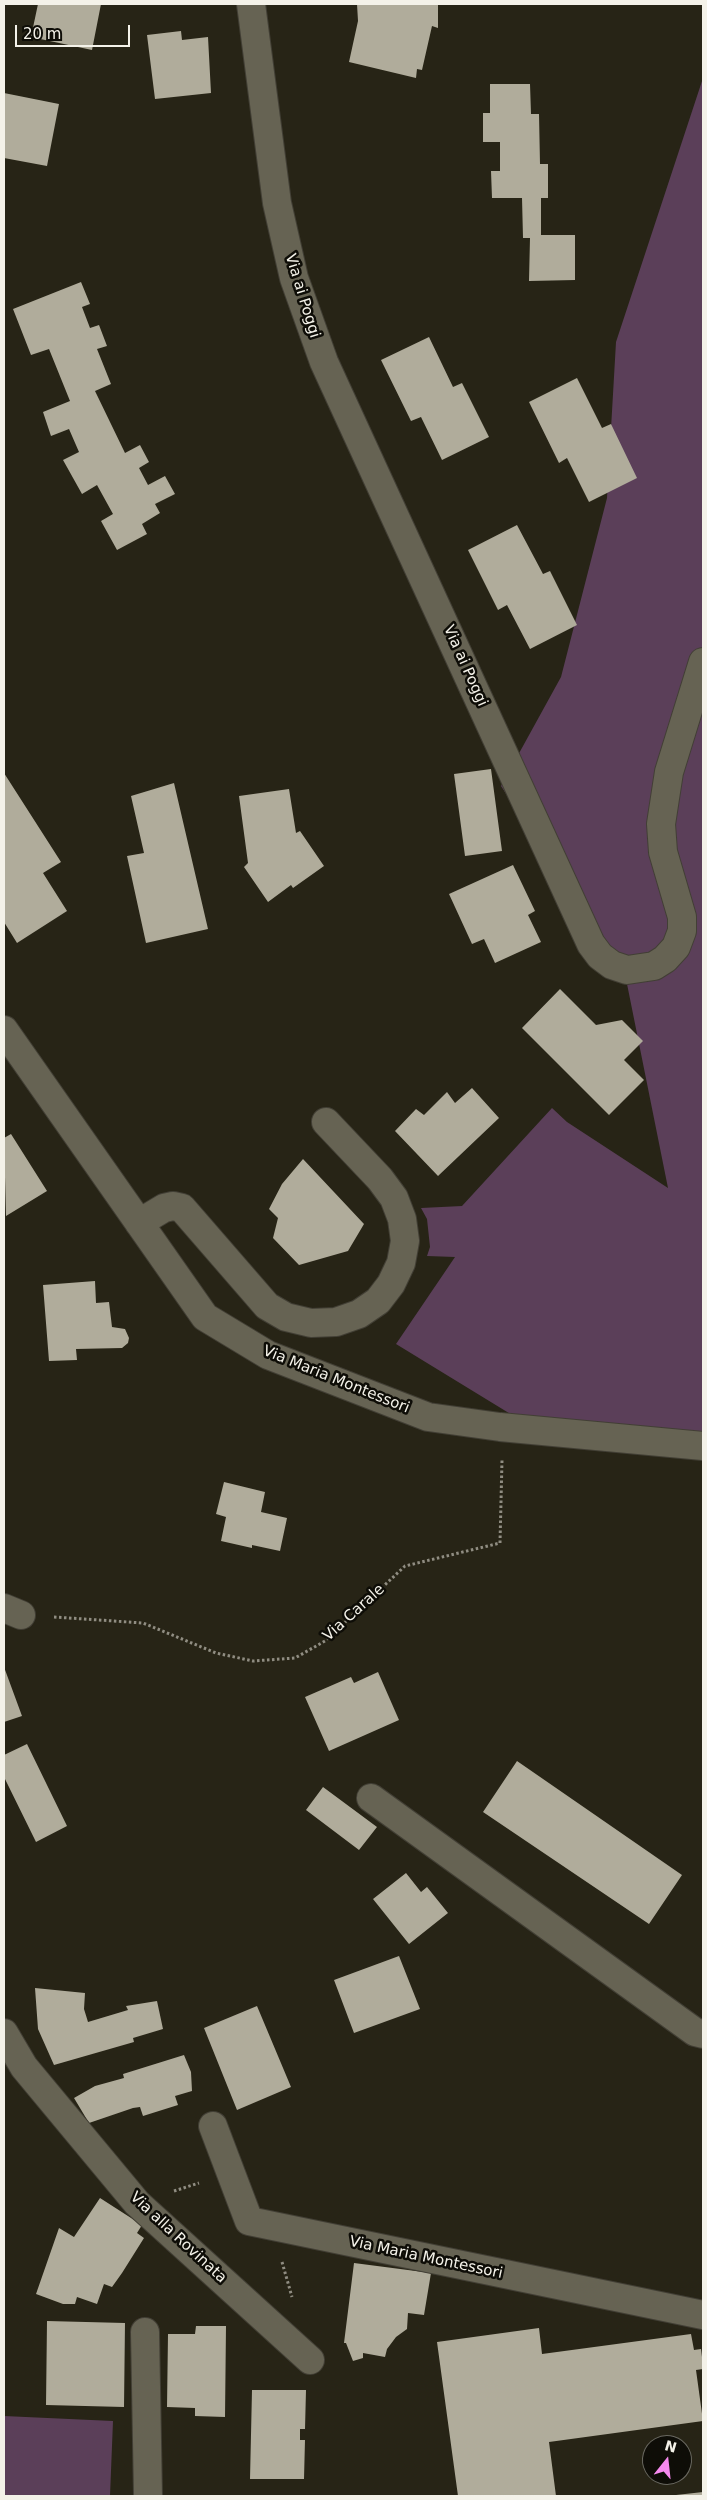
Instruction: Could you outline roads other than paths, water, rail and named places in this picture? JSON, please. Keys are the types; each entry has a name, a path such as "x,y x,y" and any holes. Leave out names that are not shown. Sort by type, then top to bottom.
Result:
{"street":[{"name":"Via ai Poggi","path":"251,4 277,203 294,278 324,362 423,573 591,944 600,956 612,965 627,970 654,966 665,959 676,946 682,931 682,917 663,852 661,824 663,800 671,765 703,662"},
{"name":"Via Maria Montessori","path":"4,1030 205,1317 268,1355 428,1417 500,1427 703,1446"},
{"path":"140,1223 168,1207 182,1208 267,1306 286,1317 311,1323 336,1322 359,1314 378,1301 391,1284 401,1263 405,1241 402,1219 394,1198 380,1179 326,1122"},
{"path":"371,1798 695,2032 703,2034"},
{"name":"Via alla Rovinata","path":"4,2033 24,2067 137,2203 310,2360"},
{"name":"Via Maria Montessori","path":"213,2126 249,2221 703,2316"},
{"path":"145,2332 148,2496"}]}
